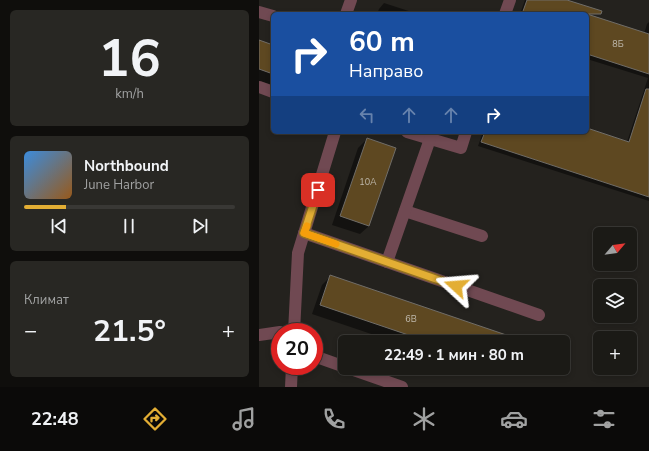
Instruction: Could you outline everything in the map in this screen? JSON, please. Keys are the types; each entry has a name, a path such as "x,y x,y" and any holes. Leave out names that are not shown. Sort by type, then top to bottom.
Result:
{"street":[{"path":"347,12 351,0"},
{"path":"506,12 510,0"},
{"path":"259,12 271,15"},
{"path":"259,87 271,91"},
{"path":"294,323 298,253 334,134"},
{"path":"414,134 461,148 465,134"},
{"path":"387,262 430,139"},
{"path":"405,211 482,236"},
{"path":"304,233 539,315"},
{"path":"259,335 271,333"},
{"path":"323,359 338,365"},
{"path":"291,387 292,375"},
{"path":"367,375 402,387"}],"building":[{"path":"527,0 567,0 602,11 601,14 589,14 589,12 523,12"},
{"path":"589,15 649,34 649,74 589,55"},
{"path":"259,40 271,44 271,73 259,69"},
{"path":"646,89 649,89 649,197 481,142 484,134 589,134 589,129 629,142"},
{"path":"367,138 396,148 369,226 340,216"},
{"path":"330,275 506,335 408,335 320,305"}],"slow traffic":[{"path":"307,226 304,233 336,244"}],"route":[{"path":"318,190 304,233 456,286"}]}
